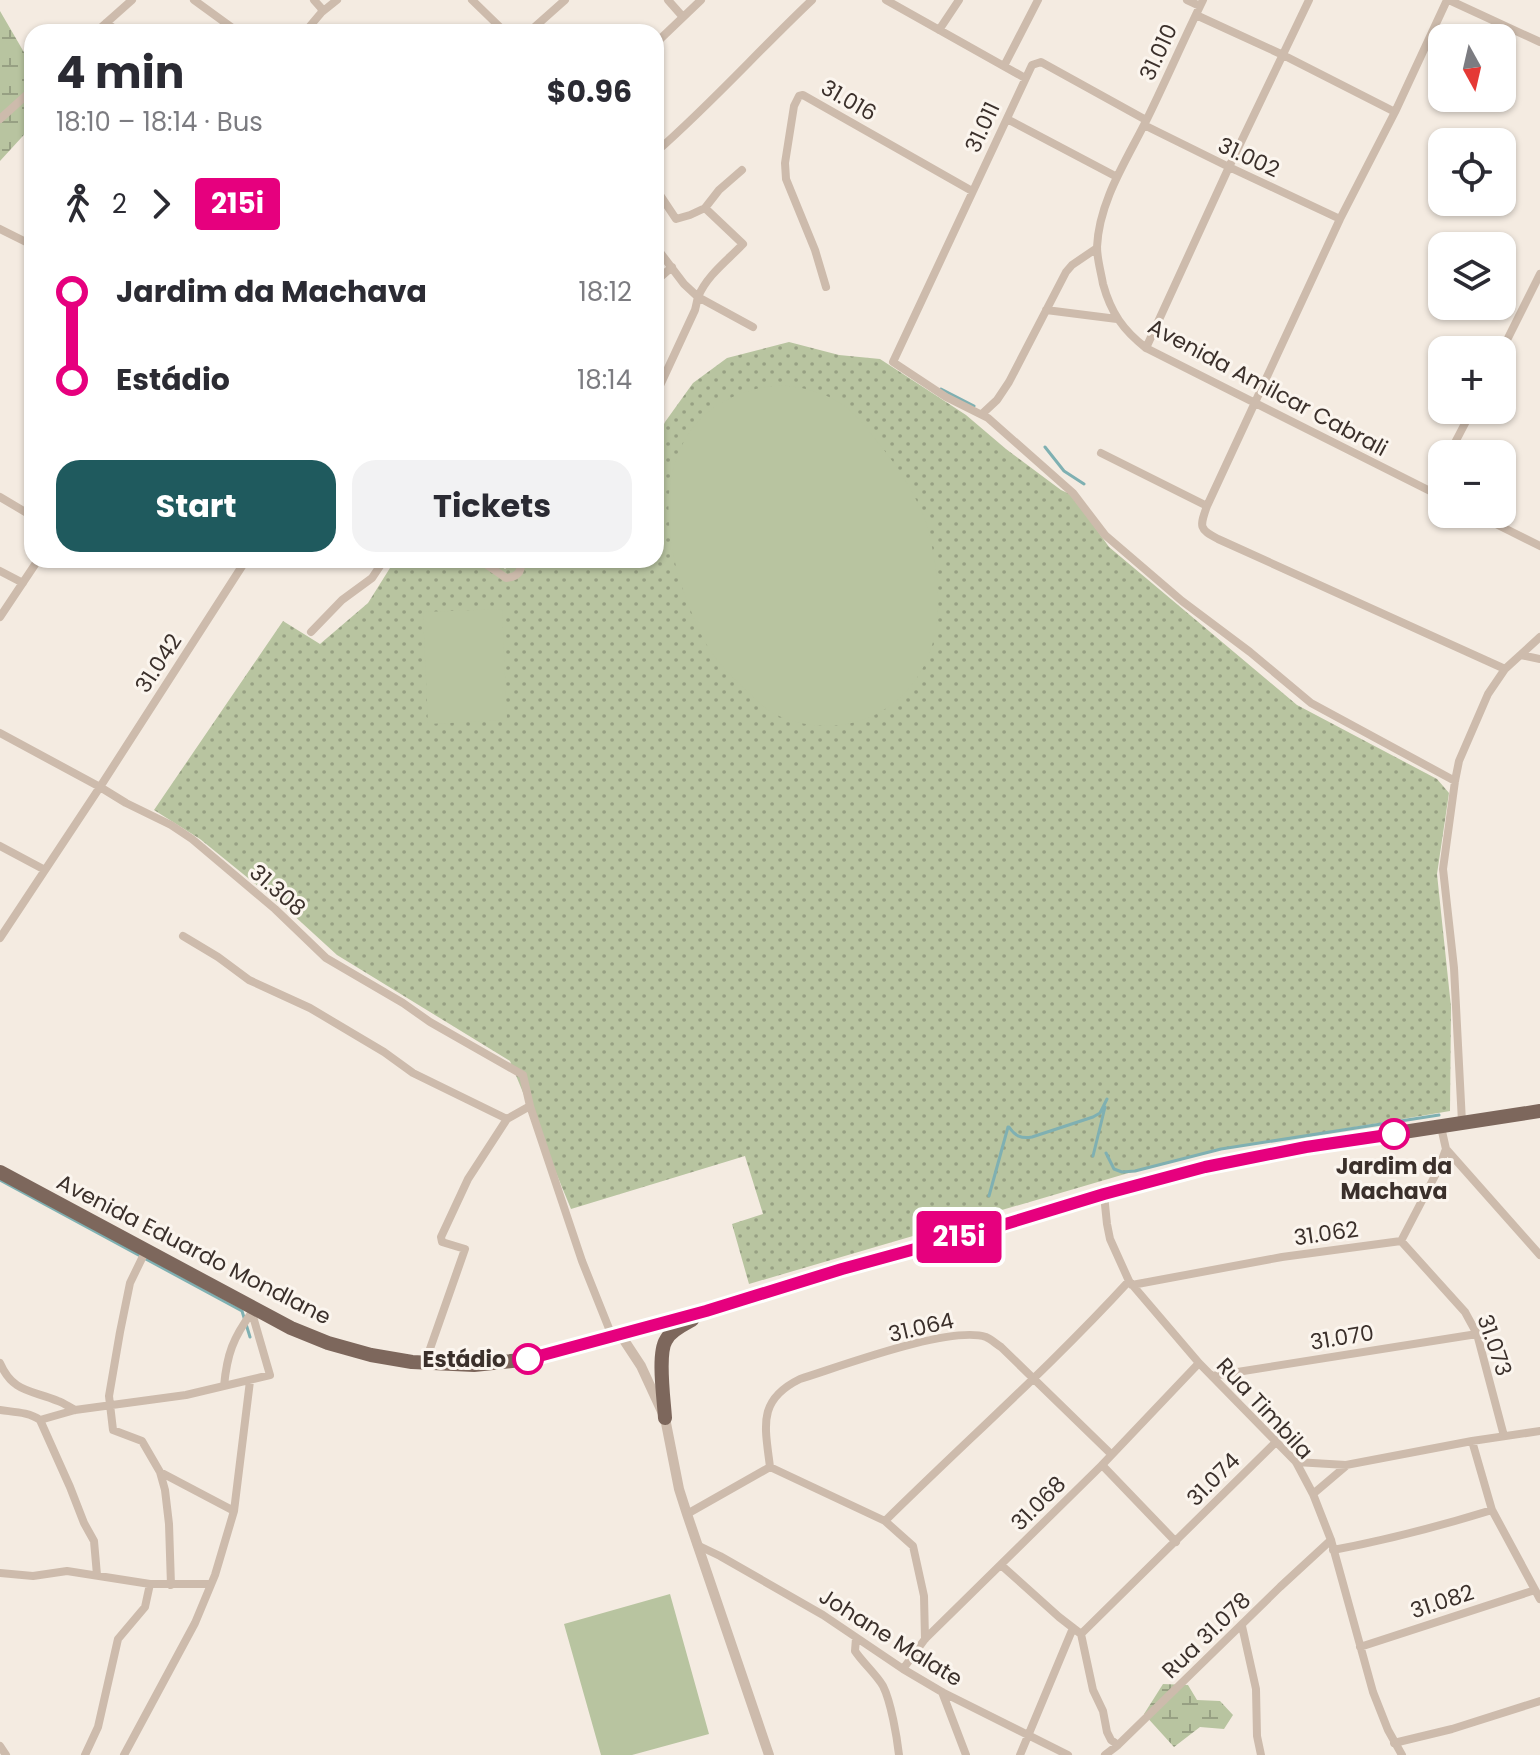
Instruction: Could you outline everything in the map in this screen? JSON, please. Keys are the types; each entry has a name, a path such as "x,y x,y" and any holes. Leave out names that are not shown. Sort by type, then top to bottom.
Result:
{"main road":[{"name":"Avenida Eduardo Mondlane","path":"0,1172 291,1328 371,1355 425,1364 474,1365 550,1354 1205,1167 1306,1147 1540,1111"},
{"path":"665,1418 663,1346 678,1328 706,1311"}],"street":[{"path":"106,23 130,0"},
{"path":"194,0 227,24"},
{"path":"314,0 322,9 321,13"},
{"path":"312,24 337,0"},
{"path":"472,0 497,24"},
{"path":"538,24 565,0"},
{"path":"668,0 683,17"},
{"path":"664,35 701,0"},
{"path":"664,145 812,0"},
{"path":"886,0 1025,78"},
{"path":"939,30 959,0"},
{"path":"1004,66 1038,0"},
{"path":"1187,0 1283,55 1395,112"},
{"path":"1146,348 1309,0"},
{"path":"1505,669 1208,534 1201,523 1340,219 1448,0 1540,42"},
{"name":"31.010","path":"1097,248 1101,224 1117,177 1199,7"},
{"name":"31.002","path":"1025,78 1032,65 1041,62 1145,123 1340,219"},
{"name":"31.011","path":"982,414 946,397 893,362 1025,78"},
{"name":"31.016","path":"826,287 815,250 786,179 785,163 794,106 799,96 803,95 972,191"},
{"path":"0,119 24,97"},
{"path":"1007,119 1117,177"},
{"path":"664,202 676,219 690,215 705,208 719,190 742,170"},
{"path":"664,377 708,280 743,244 705,208"},
{"path":"0,229 24,241"},
{"path":"1097,248 1066,272 997,400 982,414 1073,493 1105,535 1182,601 1311,703 1455,781"},
{"name":"Avenida Amilcar Cabrali","path":"1097,248 1102,280 1117,319 1135,340 1255,404 1428,490"},
{"path":"664,257 698,297 753,327"},
{"path":"664,274 672,267"},
{"path":"1509,336 1540,274"},
{"path":"1046,310 1117,319"},
{"path":"1101,453 1207,506"},
{"path":"0,497 24,511"},
{"path":"1504,528 1540,546"},
{"path":"0,617 33,568"},
{"name":"31.042","path":"0,938 241,568"},
{"path":"311,632 342,600 372,578 379,568"},
{"path":"490,568 506,578 518,574 521,568"},
{"path":"0,571 23,583"},
{"path":"1462,1122 1454,968 1443,869 1455,781 1459,761 1488,694 1505,669 1540,637"},
{"path":"1521,655 1540,659"},
{"name":"31.308","path":"0,733 171,825 275,909 326,958 523,1075 530,1106 582,1261 616,1335"},
{"path":"0,846 45,870"},
{"path":"183,936 249,980 310,1008 413,1073 507,1119"},
{"path":"425,1364 465,1249 442,1242 441,1237 468,1179 507,1119 530,1106"},
{"path":"1441,1127 1446,1149 1540,1255"},
{"path":"1401,1241 1446,1149"},
{"name":"Rua Timbila","path":"1104,1194 1110,1239 1130,1283 1199,1363 1296,1462 1313,1494 1332,1545 1373,1692 1402,1755"},
{"name":"31.062","path":"1130,1283 1282,1257 1401,1241"},
{"name":"31.073","path":"1401,1241 1465,1312 1477,1334 1504,1436"},
{"path":"146,1250 130,1283 109,1404 113,1430 140,1440 160,1472 169,1524 171,1585"},
{"path":"885,1521 1130,1283"},
{"path":"40,1420 109,1404 174,1397 270,1375 251,1308"},
{"path":"224,1386 230,1350 251,1308"},
{"name":"31.070","path":"1212,1376 1477,1334"},
{"path":"616,1335 641,1366 665,1418 679,1489 769,1755"},
{"name":"31.064","path":"770,1467 765,1419 775,1396 786,1386 915,1344 960,1335 988,1338 1001,1347 1111,1454"},
{"path":"0,1363 7,1379 35,1395 59,1401 75,1410"},
{"name":"31.068","path":"903,1669 925,1639 1102,1465 1199,1363"},
{"path":"124,1755 195,1623 211,1584 234,1511 250,1381"},
{"path":"0,1410 23,1413 40,1420 94,1541 97,1575"},
{"path":"1296,1462 1346,1465 1540,1431"},
{"name":"31.074","path":"1020,1755 1077,1631 1176,1542 1277,1441"},
{"path":"1472,1441 1492,1510 1540,1599"},
{"path":"1102,1465 1176,1542"},
{"path":"1313,1494 1346,1465"},
{"path":"687,1514 770,1467 885,1521 913,1546 924,1596 925,1639"},
{"path":"160,1472 234,1511"},
{"path":"1332,1545 1376,1542 1492,1510"},
{"name":"Johane Malate","path":"697,1545 810,1607 942,1692 1068,1755"},
{"name":"Rua 31.078","path":"1105,1755 1280,1587 1332,1545"},
{"path":"1001,1565 1077,1631 1107,1732 1118,1745"},
{"path":"0,1573 33,1576 67,1571 150,1584 211,1584"},
{"path":"85,1755 98,1727 118,1639 145,1607 150,1584"},
{"name":"31.082","path":"1360,1647 1535,1590"},
{"path":"1242,1626 1256,1689 1257,1736 1261,1755"},
{"path":"856,1638 855,1651 881,1682 885,1692 899,1755"},
{"path":"942,1692 966,1755"},
{"path":"1394,1743 1452,1729 1540,1701"},
{"path":"0,1746 6,1755"}],"green space":[{"path":"0,11 24,52 24,135 0,161"},
{"path":"789,342 839,355 880,359 966,415 1006,449 1072,495 1109,547 1297,705 1437,779 1449,793 1437,874 1451,1007 1450,1111 1223,1149 1149,1167 749,1284 732,1224 763,1214 745,1156 571,1209 510,1061 337,955 290,912 200,839 154,810 283,621 320,644 368,603 390,568 664,568 664,424 693,383 727,358"},
{"path":"780,385 821,393 858,418 912,491 926,522 933,552 938,608 926,662 917,678 893,704 871,717 847,724 827,726 798,723 771,712 748,692 722,665 705,641 675,563 669,527 669,493 676,461 689,433 711,410 741,394"},
{"path":"502,609 507,720 428,724 423,612"},
{"path":"670,1594 709,1734 632,1755 601,1755 564,1624"},
{"path":"1163,1684 1188,1685 1197,1700 1220,1701 1233,1715 1224,1729 1200,1727 1174,1747 1144,1714"}],"waterway":[{"path":"941,389 974,406"},
{"path":"1045,447 1064,471 1084,484"},
{"path":"1009,1127 1019,1136 1032,1137 1093,1117 1100,1113 1107,1099"},
{"path":"1093,1156 1105,1107"},
{"path":"1106,1153 1114,1169 1135,1171 1221,1149 1439,1115"},
{"path":"989,1196 1008,1127"},
{"path":"0,1180 242,1311 250,1337"}],"bus line":[{"name":"215i","path":"528,1359 1205,1167 1394,1134"}],"place":[{"name":"Jardim da Machava","path":"1394,1134"},
{"name":"Estádio","path":"528,1359"}]}
